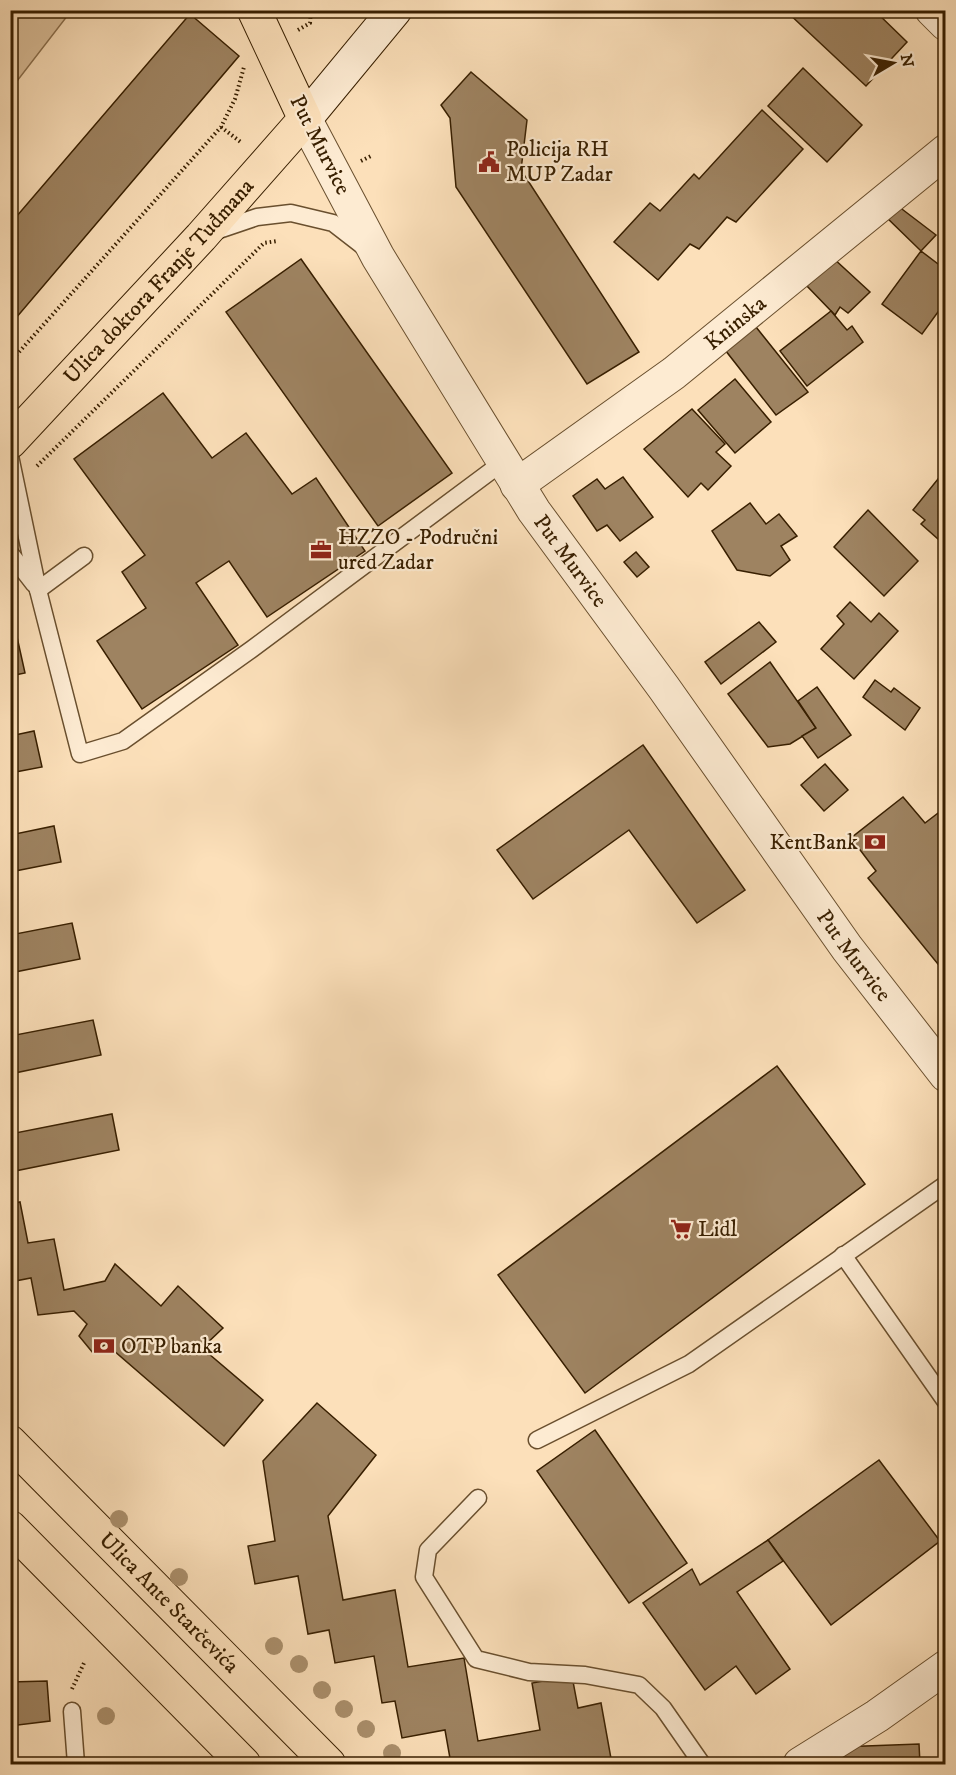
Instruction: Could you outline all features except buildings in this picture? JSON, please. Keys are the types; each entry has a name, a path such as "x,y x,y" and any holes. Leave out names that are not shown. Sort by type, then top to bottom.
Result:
{"main road":[{"name":"Put Murvice","path":"254,10 305,119"},
{"name":"Ulica doktora Franje Tuđmana","path":"10,441 201,237 305,119"},
{"name":"Ulica Ante Starčevića","path":"10,1442 330,1764"},
{"path":"10,1527 244,1764"}],"street":[{"path":"305,119 395,10"},
{"path":"932,10 945,24"},
{"name":"Put Murvice","path":"305,119 378,257 510,473 840,939 945,1075"},
{"name":"Kninska","path":"510,473 674,373 945,151"},
{"path":"800,1764 876,1716 945,1666"}],"lane":[{"path":"201,237 257,217 291,213 333,223 378,257"},
{"path":"10,456 38,590 80,754 123,741 261,642 510,473"},
{"path":"10,553 38,590"},
{"path":"38,590 84,556"},
{"path":"537,1440 689,1364 945,1184"},
{"path":"843,1255 945,1402"},
{"path":"478,1498 428,1550 424,1577 476,1659 529,1672 585,1675 639,1685 663,1708 702,1764"},
{"path":"72,1711 76,1764"}],"path":[{"path":"310,23 311,10"},
{"path":"10,362 221,127 235,99 246,60"},
{"path":"36,474 37,464 264,243 283,240"}],"shaded area":[{"path":"10,11 62,11 68,15 14,85 10,82"}],"place":[{"name":"Policija RH MUP Zadar","path":"489,162"},
{"name":"HZZO - Područni ured Zadar","path":"321,550"},
{"name":"KentBank","path":"875,842"},
{"name":"Lidl","path":"681,1229"},
{"name":"OTP banka","path":"104,1346"}]}
